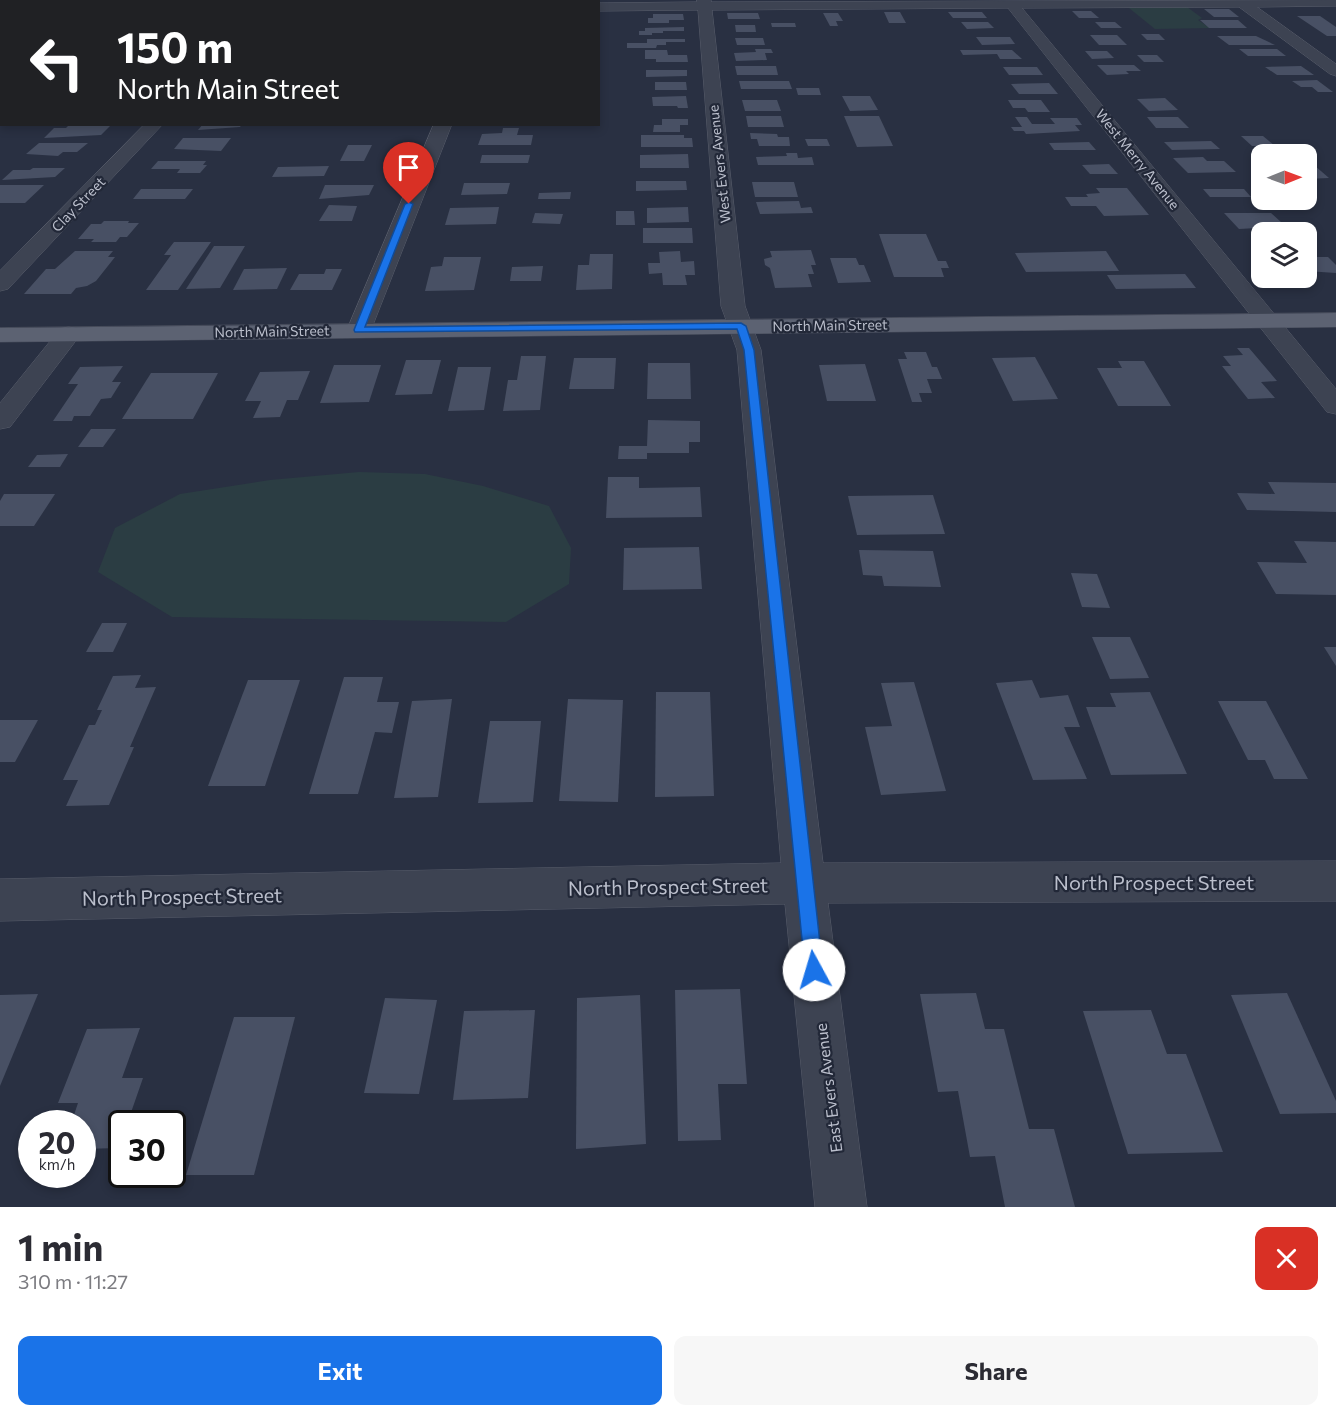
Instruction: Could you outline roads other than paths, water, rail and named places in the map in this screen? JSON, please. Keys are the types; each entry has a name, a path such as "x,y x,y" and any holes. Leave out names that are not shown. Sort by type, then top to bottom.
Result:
{"main road":[{"name":"North Main Street","path":"0,335 1336,320"}],"street":[{"path":"1241,1 1336,71"},
{"name":"West Merry Avenue","path":"1010,2 1336,406"},
{"path":"600,7 704,3 1336,2"},
{"name":"West Evers Avenue","path":"704,3 733,302 741,326"},
{"name":"Clay Street","path":"0,284 153,126"},
{"path":"359,330 442,126"},
{"name":"East Evers Avenue","path":"741,326 750,362 804,883 841,1207"},
{"path":"0,421 69,334"},
{"name":"North Prospect Street","path":"0,900 804,883 1336,881"}]}
